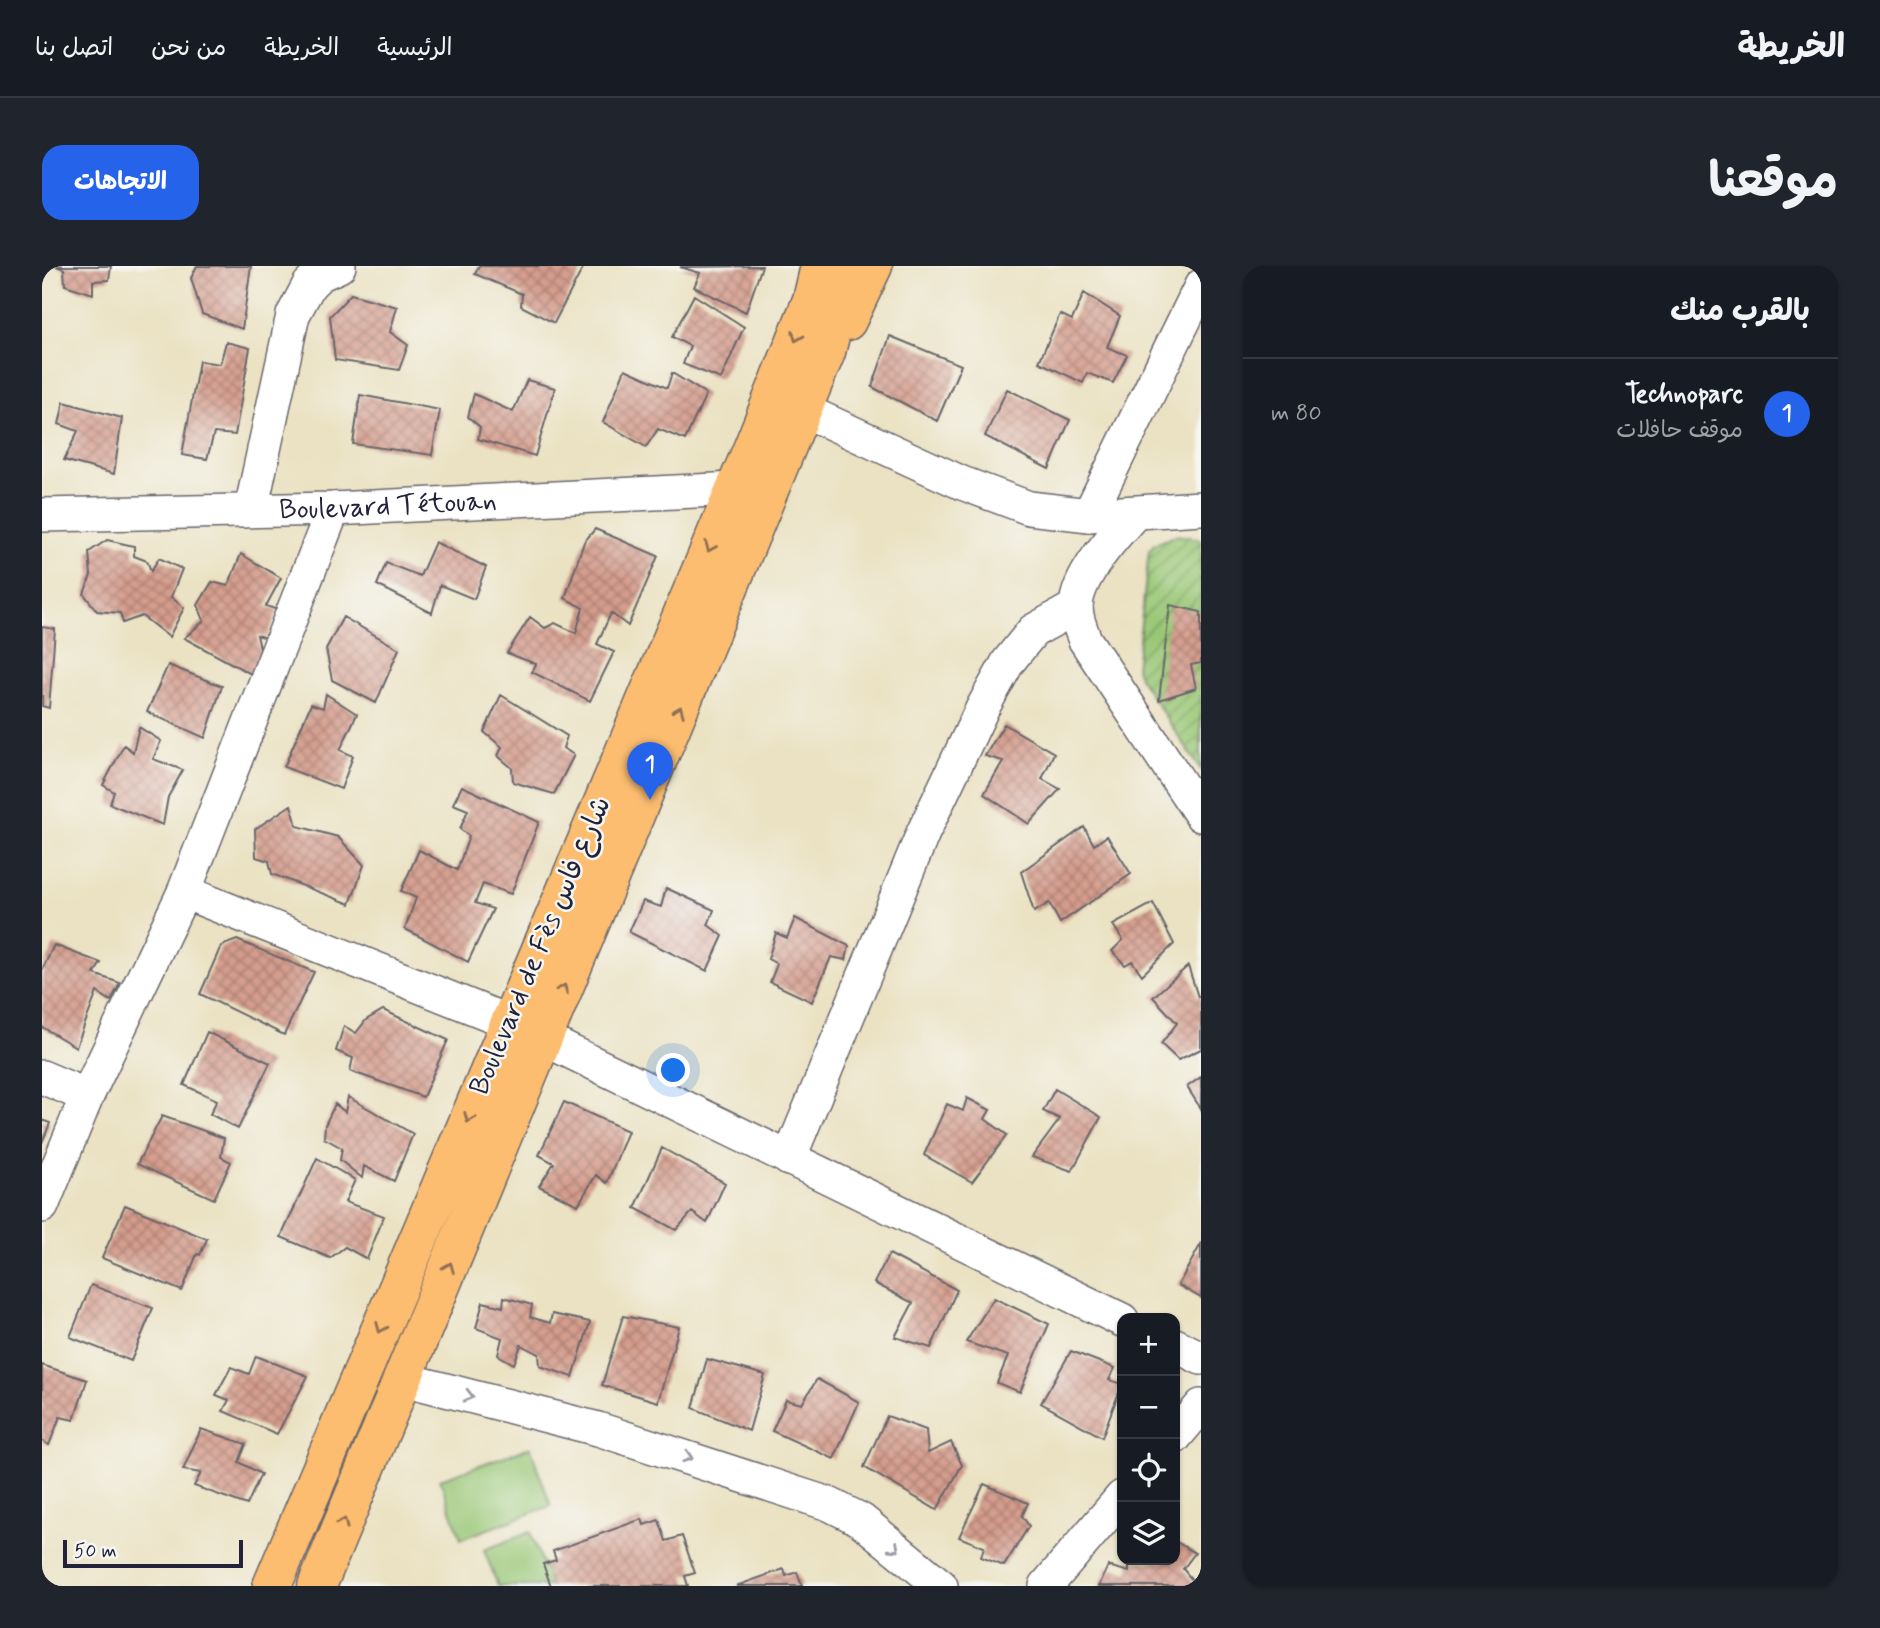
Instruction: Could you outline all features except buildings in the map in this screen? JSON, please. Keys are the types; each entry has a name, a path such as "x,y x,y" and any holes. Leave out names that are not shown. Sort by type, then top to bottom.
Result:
{"main road":[{"name":"Boulevard de Fès شارع فاس","path":"317,1586 403,1379 525,1031 735,489 812,300 820,266"},
{"name":"Boulevard de Fès شارع فاس","path":"272,1586 525,1031 803,410 826,352 841,292 843,266"},
{"path":"826,352 852,312 873,266"}],"street":[{"path":"251,510 293,315 309,285 319,275 339,266"},
{"path":"1089,515 1201,286"},
{"path":"803,410 1008,502 1047,512 1089,515 1201,508"},
{"name":"Boulevard Tétouan","path":"42,515 332,509 735,489"},
{"path":"42,1206 88,1096 184,892 332,509"},
{"path":"1135,513 1096,562 1084,583 1076,607 1085,640 1201,815"},
{"path":"789,1159 923,833 983,707 1008,662 1033,632 1076,607"},
{"path":"184,892 525,1031 1117,1318"},
{"path":"42,1077 88,1096"},
{"path":"1180,1348 1201,1358"},
{"path":"403,1379 598,1429 829,1504 861,1520 941,1586"},
{"path":"1180,1431 1201,1406"},
{"path":"1046,1586 1118,1502"}],"green space":[{"path":"1177,535 1201,539 1201,770 1139,677 1136,668 1149,551 1154,544"},
{"path":"530,1447 551,1506 461,1539 440,1479"},
{"path":"530,1532 551,1586 498,1586 484,1550"}],"place":[{"name":"Technoparc","path":"650,800"}]}
